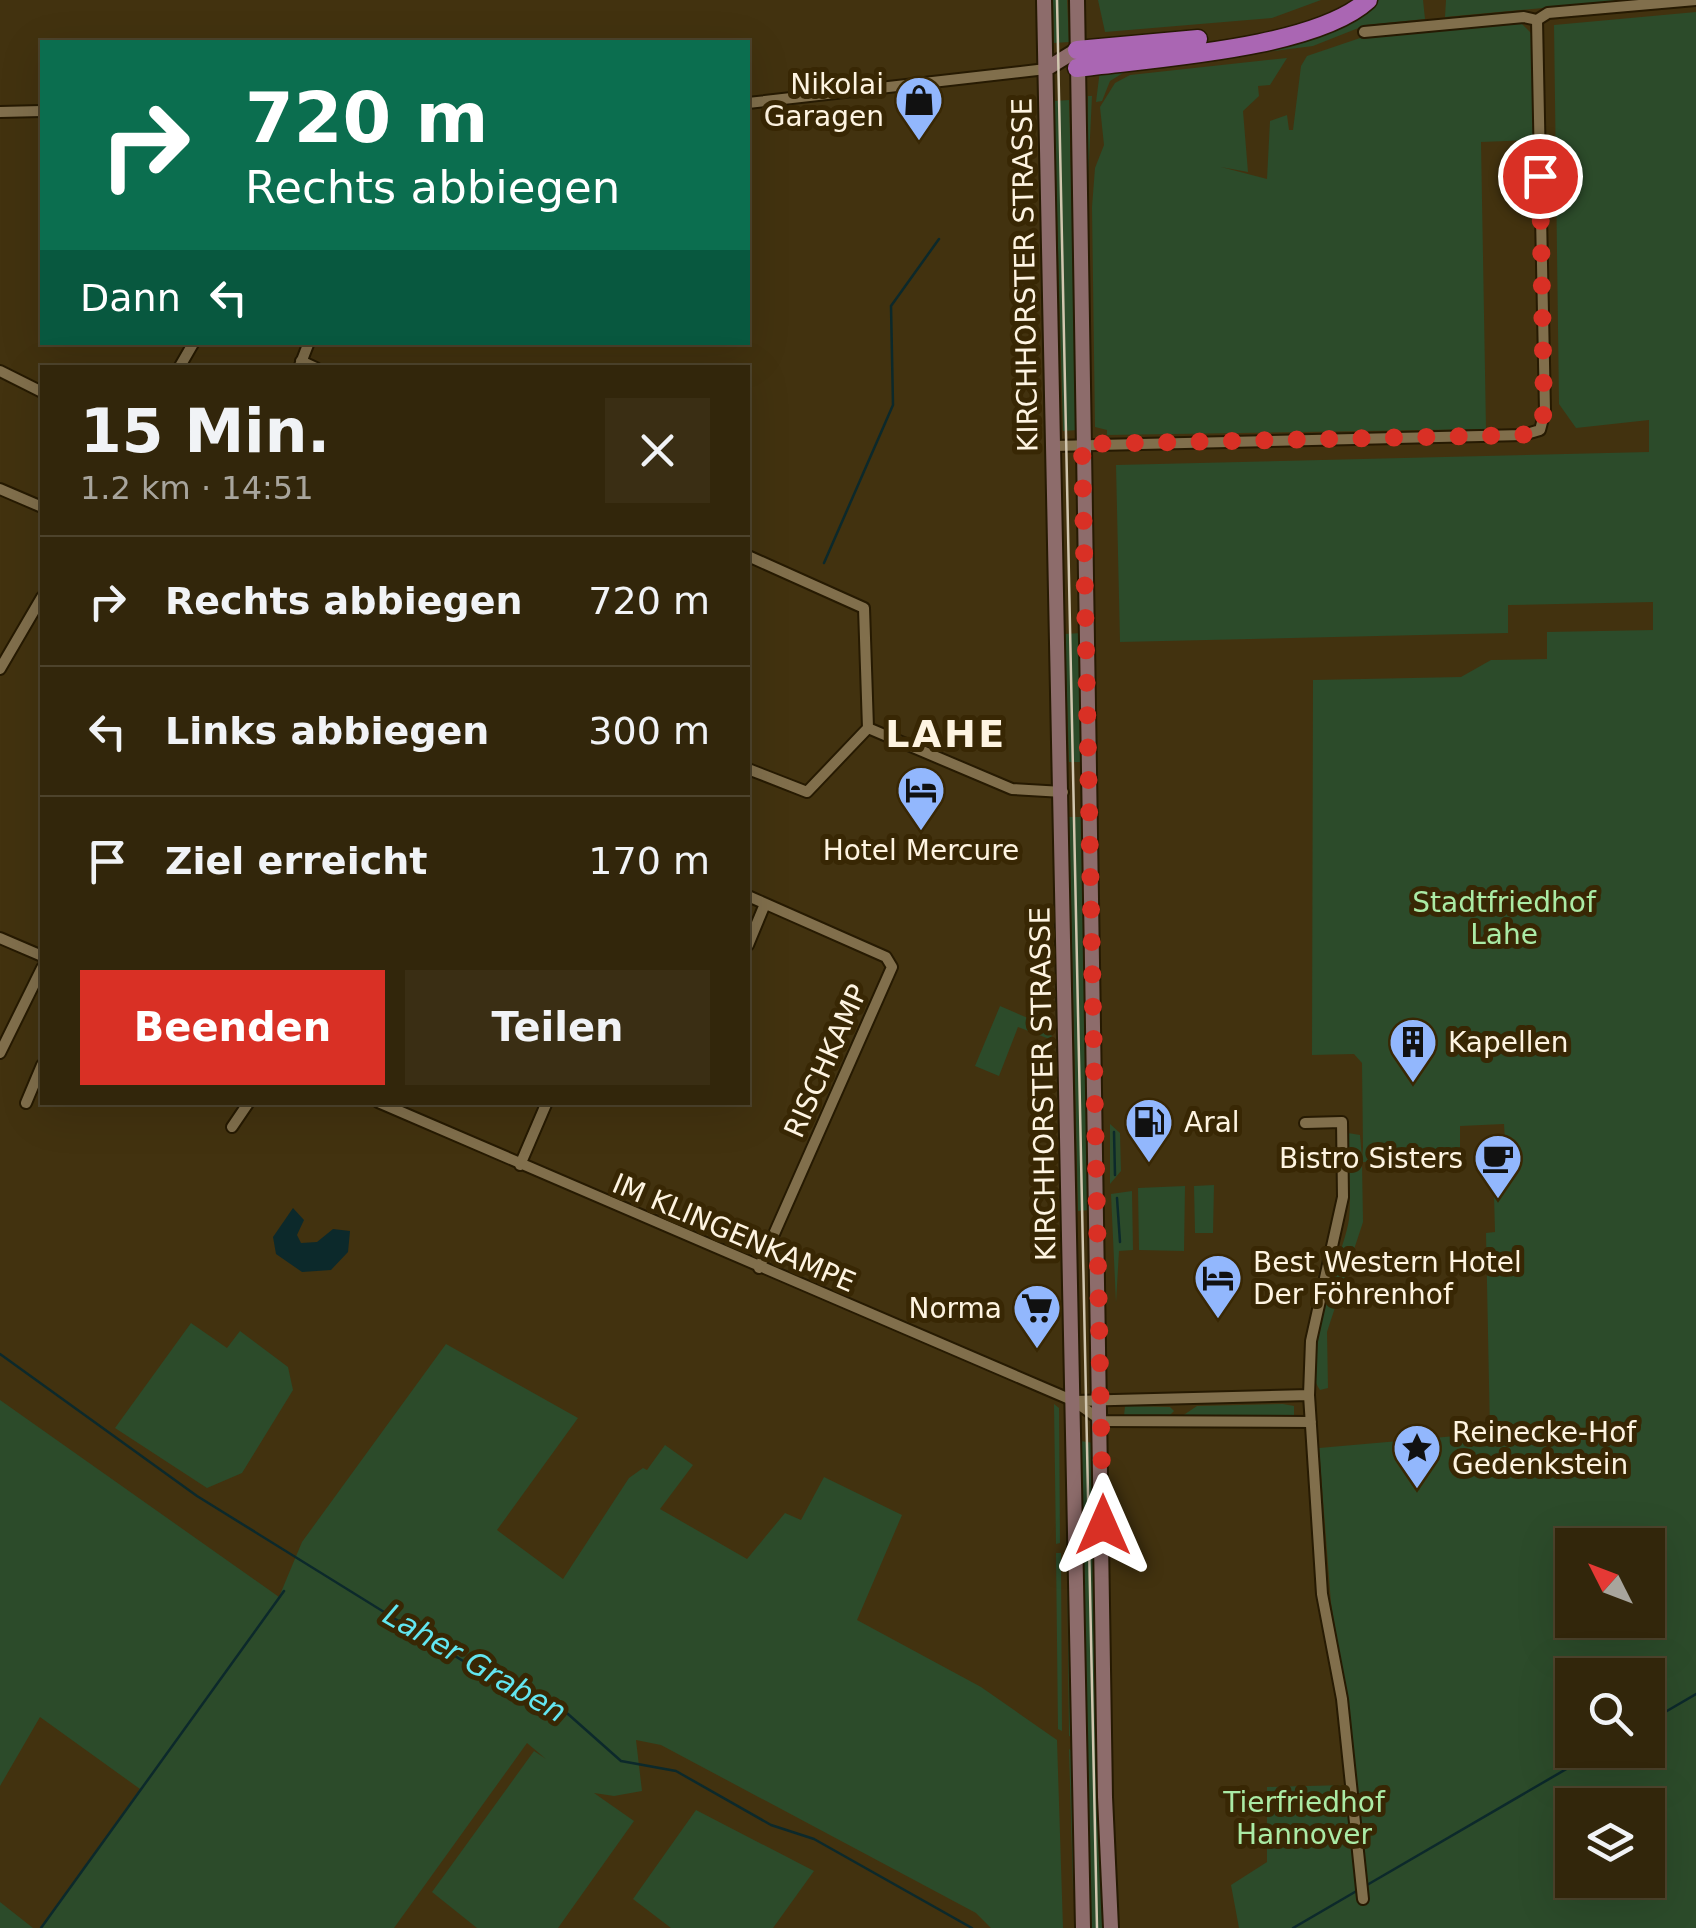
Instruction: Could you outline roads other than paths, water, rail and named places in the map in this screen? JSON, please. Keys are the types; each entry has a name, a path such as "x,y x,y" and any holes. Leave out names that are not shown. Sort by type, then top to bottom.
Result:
{"highway":[{"path":"1077,59 1293,28 1316,22 1350,0"},
{"path":"1077,59 1294,38 1337,21 1368,0"}],"main road":[{"name":"KIRCHHORSTER STRASSE","path":"1044,0 1084,1928"},
{"name":"KIRCHHORSTER STRASSE","path":"1077,0 1102,1400 1105,1797 1111,1928"},
{"path":"1046,69 1077,59"},
{"path":"1063,792 1090,792"}],"street":[{"path":"1364,32 1524,17 1537,20 1548,13 1696,0"},
{"path":"1054,446 1522,435 1540,430 1544,411 1537,20"},
{"path":"750,103 1046,69"},
{"path":"0,112 40,111"},
{"path":"0,371 40,391"},
{"path":"0,489 40,507"},
{"path":"750,557 864,608 868,728 808,792 750,770"},
{"path":"0,669 40,600"},
{"path":"868,728 1012,788 1063,792"},
{"name":"RISCHKAMP","path":"750,897 886,957 892,967 759,1268"},
{"path":"750,940 765,904"},
{"path":"0,938 40,955"},
{"path":"0,1054 40,972"},
{"path":"26,1103 40,1071"},
{"path":"232,1126 247,1105"},
{"name":"IM KLINGENKAMPE","path":"385,1105 1074,1401"},
{"path":"520,1165 547,1105"},
{"path":"1306,1123 1342,1122 1343,1197 1310,1340 1310,1422 1322,1594 1342,1699 1363,1899"},
{"path":"1074,1401 1310,1395"},
{"path":"1074,1401 1102,1422 1310,1422"}],"water":[{"path":"293,1208 304,1220 297,1235 301,1243 317,1242 333,1229 350,1231 348,1252 331,1270 302,1272 276,1254 273,1237"}],"waterway":[{"path":"824,563 893,405 891,306 939,239"},
{"path":"1114,1132 1115,1175"},
{"path":"1117,1198 1120,1242"},
{"name":"Laher Graben","path":"0,1354 197,1496 505,1687 568,1714 621,1761 676,1771 771,1825 814,1839 972,1928"},
{"path":"41,1928 284,1591"},
{"name":"Laher Graben","path":"1665,1712 1696,1694"},
{"name":"Laher Graben","path":"1367,1885 1568,1768"},
{"name":"Laher Graben","path":"1293,1928 1360,1889"}],"tram line":[{"path":"1057,0 1097,1928"}],"place":[{"name":"Nikolai Garagen","path":"919,142"},
{"name":"Hotel Mercure","path":"921,832"},
{"name":"Kapellen","path":"1413,1084"},
{"name":"Aral","path":"1149,1164"},
{"name":"Bistro Sisters","path":"1498,1200"},
{"name":"Best Western Hotel Der Föhrenhof","path":"1218,1320"},
{"name":"Norma","path":"1037,1350"},
{"name":"Reinecke-Hof Gedenkstein","path":"1417,1490"}],"district":[{"name":"LAHE","path":"946,734"}],"park label":[{"name":"Stadtfriedhof Lahe","path":"1504,918"},
{"name":"Tierfriedhof Hannover","path":"1304,1818"}]}
